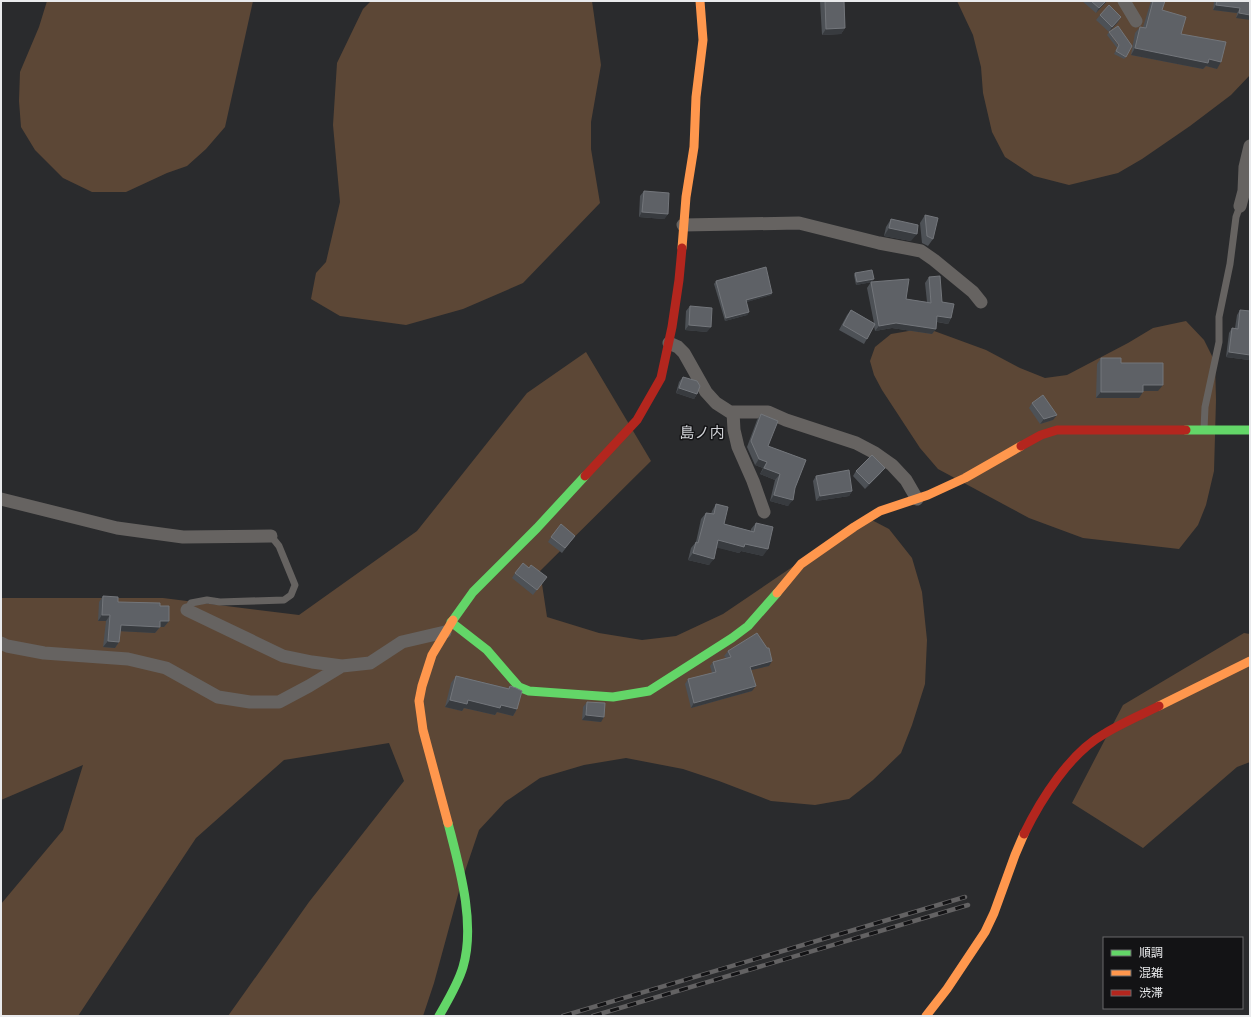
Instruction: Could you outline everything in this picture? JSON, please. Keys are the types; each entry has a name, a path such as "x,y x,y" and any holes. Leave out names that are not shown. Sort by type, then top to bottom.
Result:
{"street":[{"path":"439,1016 463,967 468,937 468,914 458,862 426,741 419,701 426,671 432,655 448,627 473,592 543,522 637,420 661,378 669,343 679,280 686,197 694,147 696,97 703,40 700,1"},
{"path":"1124,1 1136,21"},
{"path":"1240,206 1244,191 1245,167 1250,146"},
{"path":"684,225 799,223 879,243 921,251 973,292 981,302"},
{"path":"669,343 678,347 684,352 706,392 716,403 730,412 768,412 856,443 875,453 892,465 906,480 917,499"},
{"path":"734,412 734,430 738,446 753,480 764,512"},
{"path":"187,610 283,656 342,666 370,663 402,642 448,627 487,650 519,687 529,691 613,698 649,690 732,638 748,626 784,586 801,564 854,527 880,512 928,495 964,478 1041,435 1057,430 1250,430"},
{"path":"1,499 117,528 183,537 271,536"},
{"path":"1,644 44,654 128,659 166,668 218,697 250,702 279,702 342,666"},
{"path":"926,1016 957,975 984,932 996,907 1015,854 1034,815 1049,791 1074,759 1090,743 1103,734 1250,661"}],"lane":[{"path":"1204,429 1205,407 1219,342 1218,317 1230,264 1236,216 1240,206"},
{"path":"187,610 191,603 208,600 220,602 284,600 291,595 295,585 279,546 271,536"}],"shaded area":[{"path":"47,1 253,1 225,127 206,149 187,166 167,173 126,192 92,192 63,178 35,150 21,127 19,101 20,72 39,27"},
{"path":"371,1 592,1 601,65 591,122 591,149 600,203 523,283 463,309 406,325 340,316 311,299 316,273 326,262 340,202 333,125 337,63 363,9"},
{"path":"957,1 1250,1 1250,75 1231,95 1190,126 1142,159 1118,173 1069,185 1034,176 1005,157 992,132 983,93 981,67 973,35"},
{"path":"1186,321 1204,340 1215,362 1216,400 1214,471 1206,505 1198,525 1179,549 1083,538 1029,518 938,469 920,448 882,390 874,375 870,361 875,347 891,334 926,328 986,350 1020,368 1045,378 1067,375 1153,328"},
{"path":"586,352 651,461 540,571 547,617 599,633 642,640 676,636 723,614 866,517 889,529 912,558 922,592 927,640 925,684 901,753 873,780 849,799 815,805 771,801 683,769 626,758 584,765 540,778 505,802 479,830 462,880 434,983 423,1016 228,1016 309,902 404,781 389,743 284,760 196,838 78,1016 1,1016 1,904 63,830 83,765 1,800 1,598 163,598 299,615 417,531 527,393"},
{"path":"1244,633 1250,634 1250,762 1237,767 1143,848 1072,803 1123,705"}],"building":[{"path":"825,1 844,1 845,28 826,29"},
{"path":"1091,1 1106,1 1099,8"},
{"path":"1153,1 1165,1 1162,10 1186,17 1181,34 1226,42 1221,62 1209,59 1208,63 1135,48 1140,27 1146,28"},
{"path":"1217,1 1250,1 1250,15 1239,13 1240,8 1216,5"},
{"path":"1109,5 1121,17 1112,27 1100,15"},
{"path":"1118,26 1132,46 1126,57 1116,51 1119,45 1109,32"},
{"path":"644,191 669,193 668,214 642,212"},
{"path":"925,215 938,218 933,239 927,236"},
{"path":"891,219 918,225 917,234 889,228"},
{"path":"766,267 772,293 746,300 749,312 726,318 716,281"},
{"path":"872,270 874,279 857,282 855,273"},
{"path":"940,276 942,302 954,304 951,318 937,316 936,329 896,323 879,326 871,282 909,279 906,299 931,303 929,277"},
{"path":"690,306 712,308 711,327 689,325"},
{"path":"851,310 875,324 867,339 843,325"},
{"path":"1240,310 1250,311 1250,355 1229,352 1232,328 1238,329"},
{"path":"1101,358 1121,358 1121,363 1163,363 1163,385 1143,385 1143,392 1101,392"},
{"path":"683,377 697,381 700,386 697,394 679,388"},
{"path":"1043,395 1057,415 1044,419 1032,403"},
{"path":"761,414 778,421 768,446 806,460 795,488 793,500 774,495 780,474 764,468 767,462 759,459 751,441"},
{"path":"872,455 885,468 869,484 856,471"},
{"path":"849,470 852,491 820,496 816,476"},
{"path":"716,504 728,507 724,524 754,532 756,523 773,527 768,549 745,544 744,547 718,540 714,559 693,553 696,542 698,543 706,513 714,514"},
{"path":"561,524 575,536 565,548 551,537"},
{"path":"523,563 529,568 531,565 547,577 537,590 515,573"},
{"path":"103,596 118,597 118,602 160,603 160,606 169,606 169,621 160,621 160,627 121,625 119,642 108,641 110,615 102,615"},
{"path":"757,633 767,648 769,648 772,661 750,667 756,686 694,703 688,679 716,672 713,662 731,657 728,651"},
{"path":"456,676 509,689 510,686 522,691 517,709 501,705 500,708 468,700 467,704 450,700"},
{"path":"587,702 605,703 604,717 586,715"}],"railway":[{"path":"563,1016 965,897"},
{"path":"593,1016 968,905"}],"traffic: fast":[{"path":"1186,430 1250,430"},
{"path":"453,620 473,592 537,528 585,476"},
{"path":"451,622 487,650 519,687 529,691 613,697 649,691 732,638 748,626 777,593"},
{"path":"439,1016 461,973 467,950 468,932 467,913 461,876 448,823"}],"traffic: slow":[{"path":"682,248 686,197 694,147 696,97 703,40 700,1"},
{"path":"777,593 801,564 880,511 928,495 965,478 1021,446"},
{"path":"448,823 423,730 419,701 432,655 453,620"},
{"path":"1159,706 1250,661"},
{"path":"926,1016 947,989 985,932 994,913 1024,834"}],"traffic: jam":[{"path":"585,476 637,420 661,378 672,327 682,248"},
{"path":"1021,446 1041,435 1057,430 1186,430"},
{"path":"1024,834 1039,806 1058,778 1068,765 1091,742 1159,706"}],"district":[{"name":"島ノ内","path":"702,433"}]}
